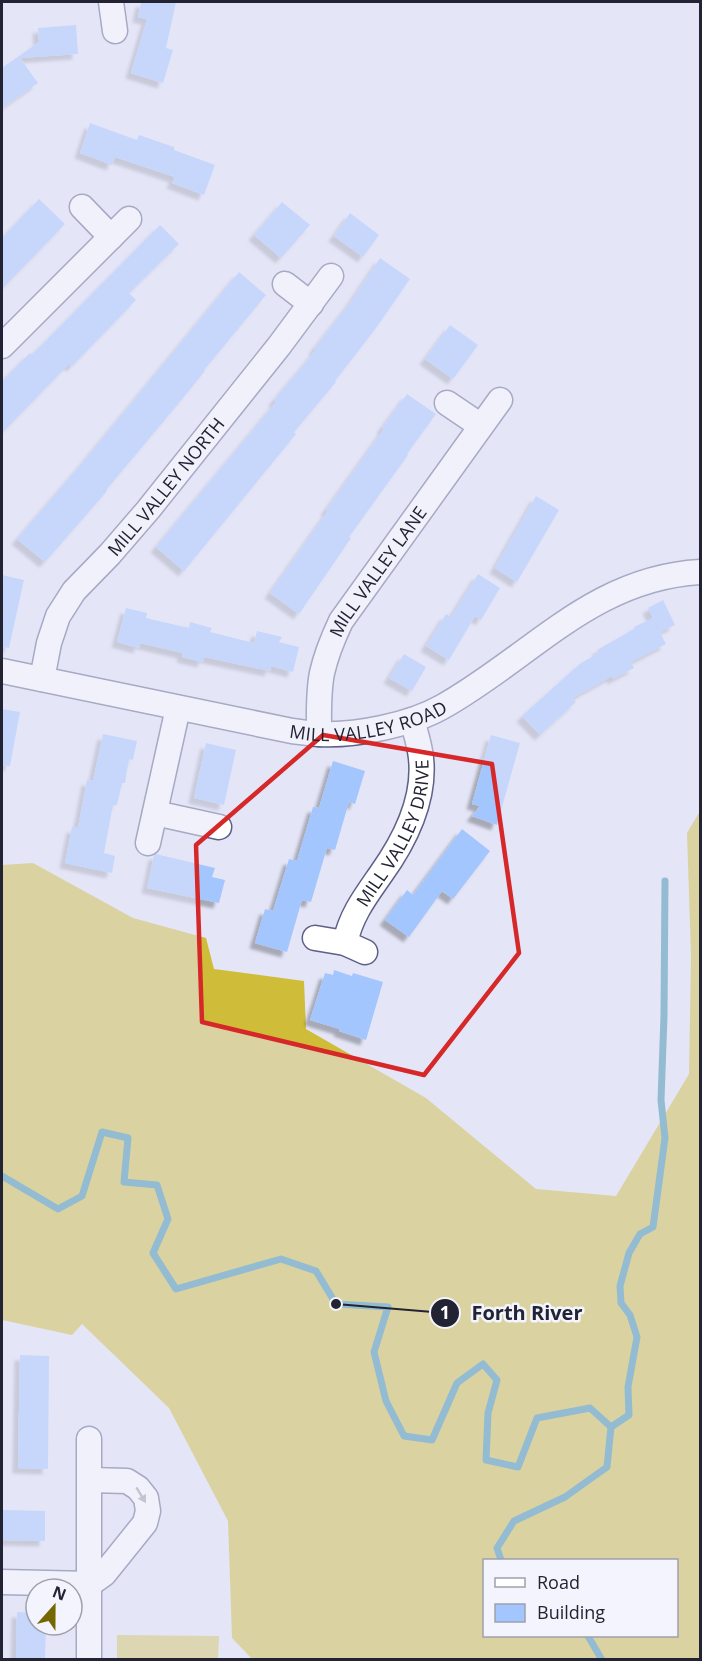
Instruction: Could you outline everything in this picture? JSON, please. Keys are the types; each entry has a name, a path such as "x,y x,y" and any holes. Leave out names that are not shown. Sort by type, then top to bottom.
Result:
{"street":[{"path":"111,2 115,31"},
{"path":"82,207 111,237"},
{"path":"2,346 129,219"},
{"name":"MILL VALLEY NORTH","path":"42,679 49,643 58,616 74,591 148,510 331,276"},
{"path":"285,284 310,304"},
{"name":"MILL VALLEY LANE","path":"319,734 322,674 329,646 341,621 500,400"},
{"path":"447,403 481,426"},
{"name":"MILL VALLEY ROAD","path":"2,671 292,731 319,734 351,733 412,720 440,708 490,677 550,631 592,605 634,585 679,573 700,572"},
{"path":"148,843 178,708"},
{"name":"MILL VALLEY DRIVE","path":"315,938 355,947 349,926 363,900 397,852 416,811 422,776 421,752 412,720"},
{"path":"155,813 219,827"},
{"path":"89,1439 89,1659"},
{"path":"2,1582 90,1584 104,1574 145,1523 148,1511 146,1498 138,1488 127,1481 90,1480"}],"highlighted area":[{"path":"323,735 492,764 519,953 424,1075 202,1022 196,845"}],"shaded area":[{"path":"700,811 700,1659 252,1659 232,1638 228,1521 169,1408 82,1324 72,1335 2,1320 2,865 33,863 133,918 206,938 214,969 304,981 306,1029 426,1098 536,1189 616,1196 689,1074 691,956 687,833"},
{"path":"117,1635 219,1636 218,1659 117,1659"}],"building":[{"path":"141,2 176,2 166,48 173,50 163,83 131,73 147,19 138,17"},
{"path":"76,25 78,54 20,58 38,83 2,108 2,68 39,42 38,28"},
{"path":"90,123 137,140 139,135 215,165 204,195 172,183 175,177 115,157 112,165 80,153"},
{"path":"39,199 65,224 2,289 2,238"},
{"path":"282,202 310,225 281,258 254,235"},
{"path":"350,213 379,235 363,257 334,236"},
{"path":"160,225 179,244 129,293 136,300 2,433 2,381 30,353 32,355"},
{"path":"380,258 410,279 336,382 294,432 296,434 184,571 156,547 276,402 274,400 316,350 314,349 350,303"},
{"path":"239,272 266,295 107,491 45,562 17,539"},
{"path":"450,325 478,345 453,379 425,359"},
{"path":"407,394 436,414 349,537 351,538 299,614 270,593"},
{"path":"536,496 559,510 517,582 495,568"},
{"path":"478,574 500,588 481,620 475,616 449,660 426,646 446,614 451,617"},
{"path":"2,575 24,580 9,648 2,647"},
{"path":"663,600 675,625 660,632 666,644 631,662 634,668 613,679 612,676 572,698 576,702 540,735 522,716 581,663 599,653 597,650 653,618 648,608"},
{"path":"126,608 147,613 146,618 189,628 190,622 212,628 210,632 254,643 257,631 282,637 279,642 299,647 293,672 271,666 270,671 204,657 203,662 182,657 183,653 140,643 139,648 117,642"},
{"path":"404,654 426,667 412,691 389,678"},
{"path":"2,709 20,712 10,766 2,765"},
{"path":"103,734 137,741 133,760 129,759 125,783 122,783 117,805 113,805 104,853 115,856 112,873 65,863 72,827 78,828 87,780 93,781"},
{"path":"491,735 520,743 497,825 472,816 480,806 472,804"},
{"path":"206,743 236,750 224,805 194,798"},
{"path":"333,761 365,771 355,804 349,802 335,850 327,848 311,902 302,900 287,952 255,943 265,909 273,911 289,859 297,861 313,807 319,808"},
{"path":"462,829 490,851 453,899 442,891 409,937 385,920 407,890 413,895"},
{"path":"156,854 215,868 212,877 225,880 219,903 147,888"},
{"path":"334,970 383,982 366,1040 310,1020 325,973 333,975"},
{"path":"20,1355 49,1356 48,1469 18,1468"},
{"path":"2,1510 45,1511 45,1541 2,1540"},
{"path":"17,1612 24,1612 24,1637 46,1637 45,1659 16,1659"}],"waterway":[{"path":"611,1427 629,1415 628,1387 637,1337 630,1315 621,1303 620,1286 629,1253 640,1234 653,1227 665,1138 661,1100 665,881"},
{"path":"2,1176 58,1209 82,1196 102,1132 128,1138 124,1182 157,1185 168,1219 153,1253 176,1289 281,1259 316,1271 336,1304 388,1307 374,1352 386,1401 404,1436 432,1440 457,1383 483,1364 497,1380 488,1413 486,1460 518,1467 537,1418 590,1408 611,1427"},
{"path":"501,1559 497,1548 514,1521 565,1497 607,1467 611,1427"},
{"path":"589,1637 602,1660"}],"place":[{"name":"Forth River","path":"336,1304"}]}
